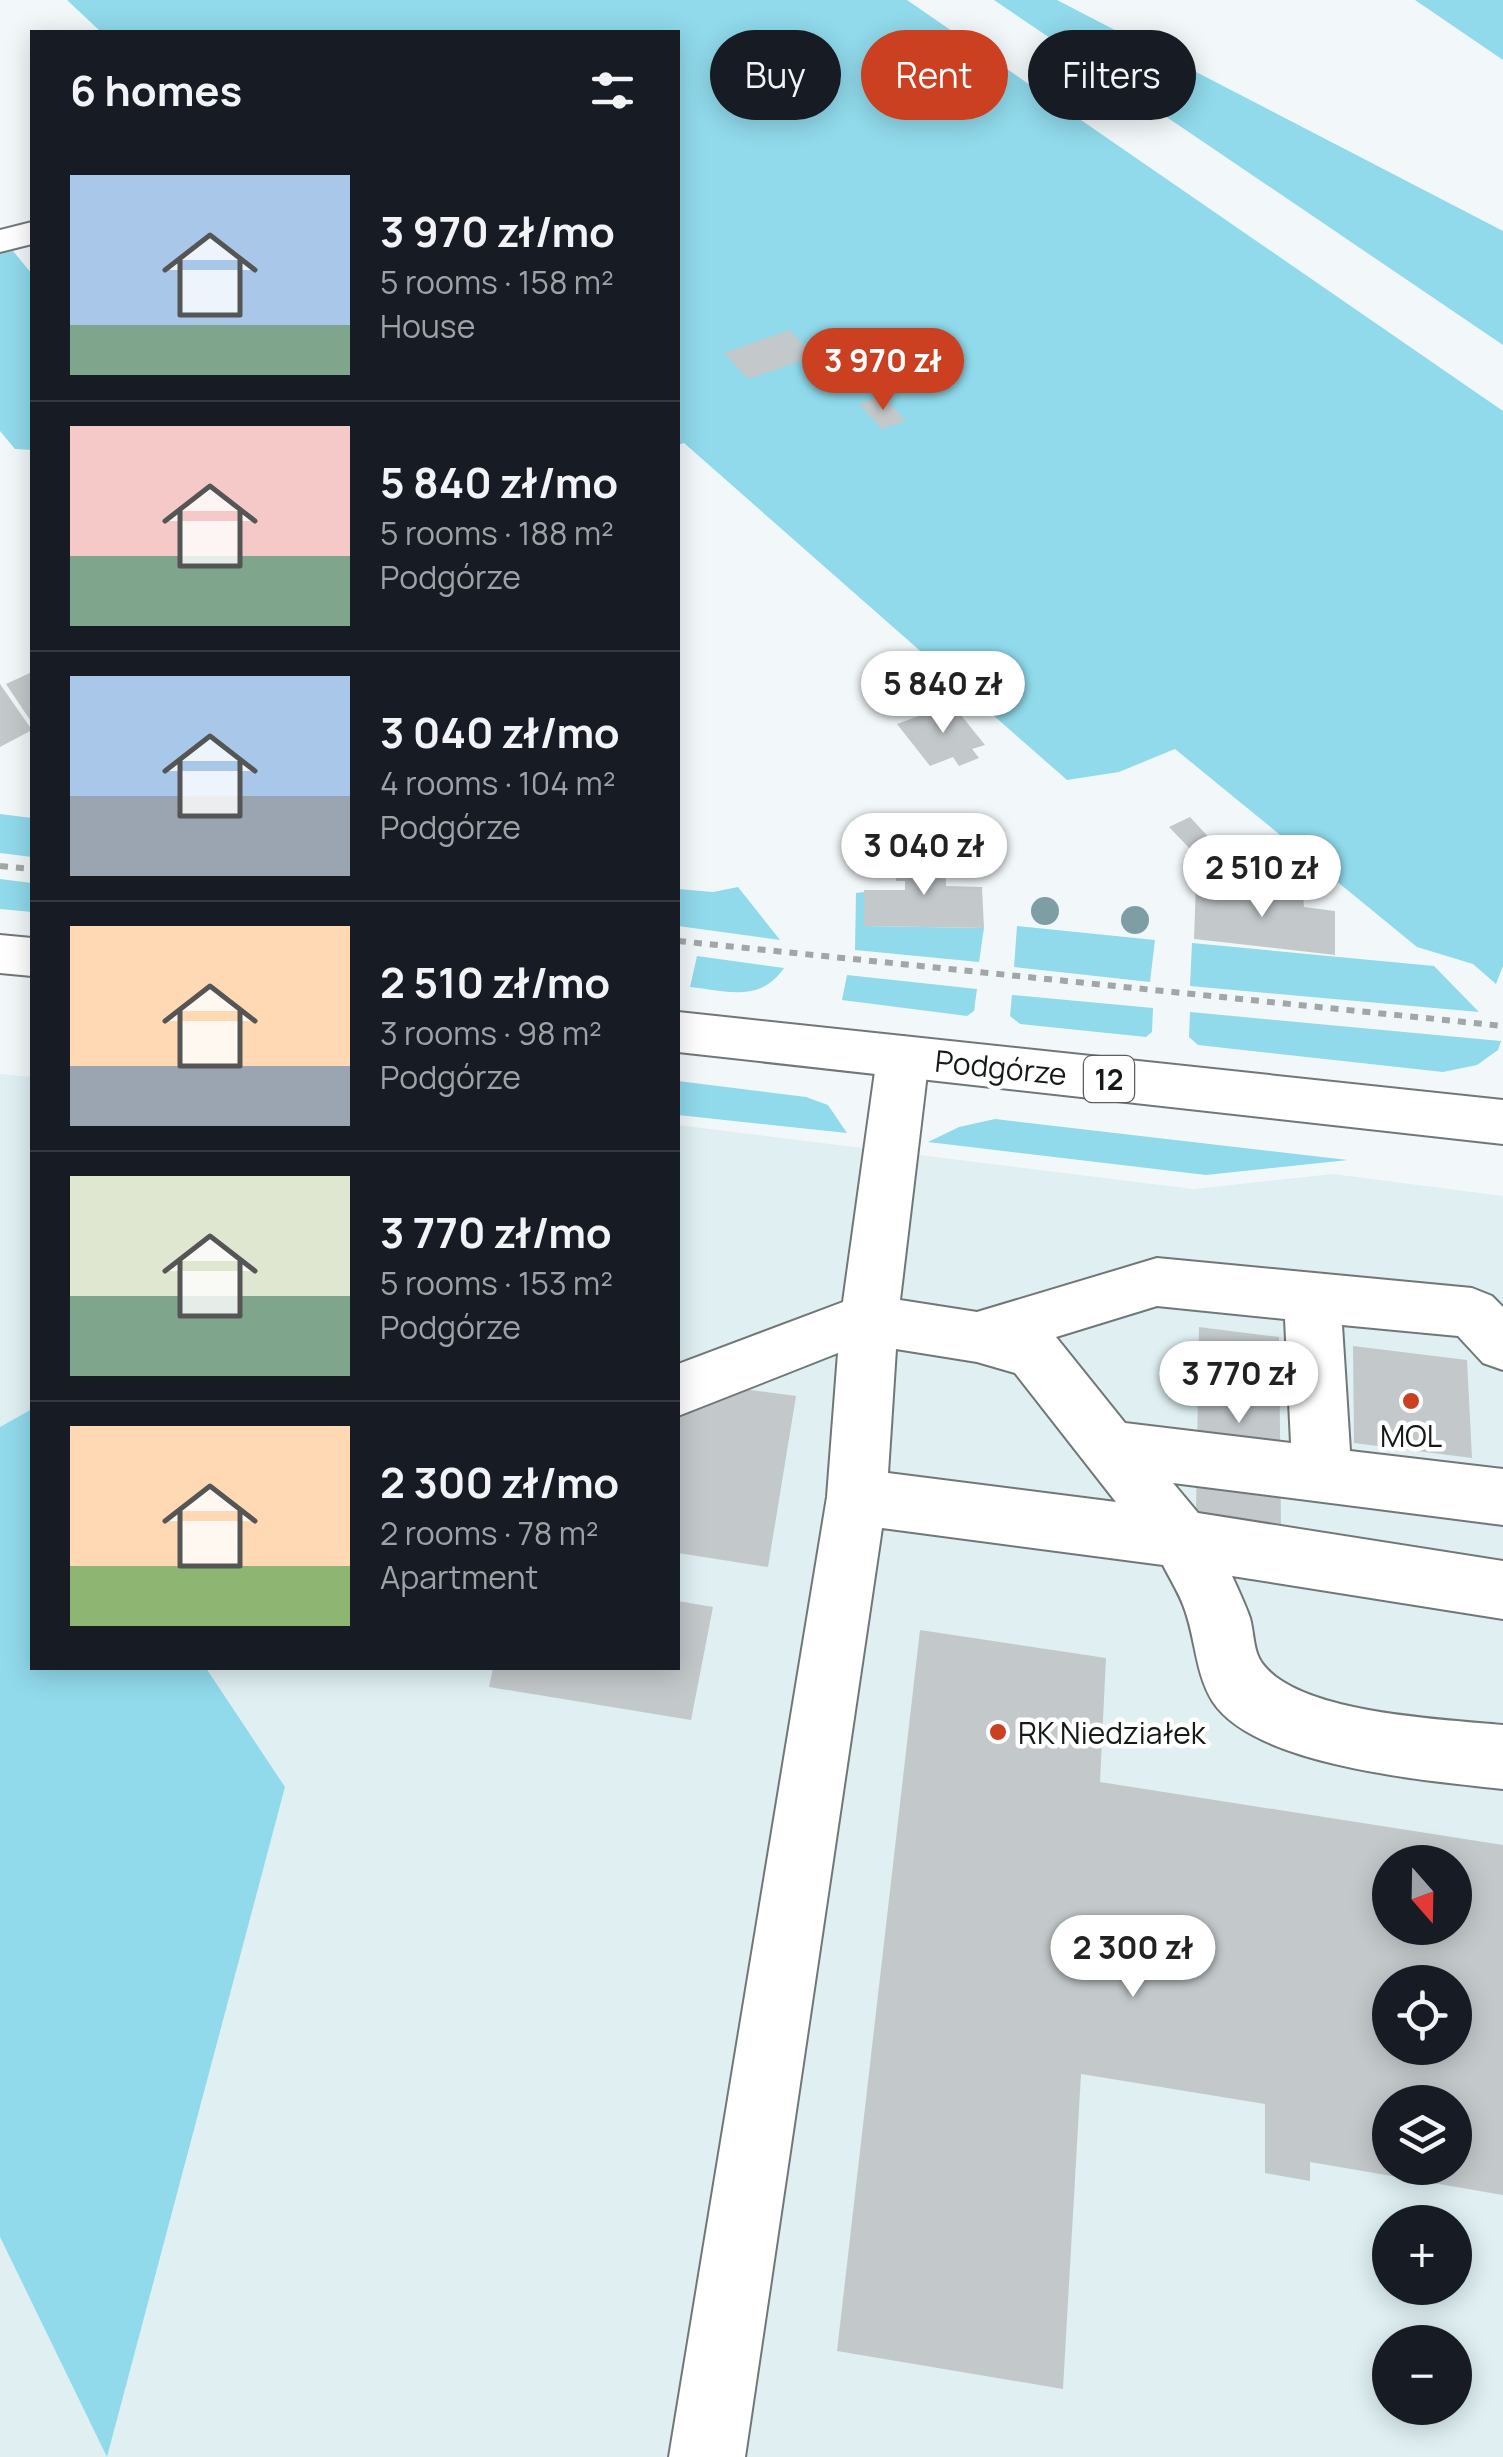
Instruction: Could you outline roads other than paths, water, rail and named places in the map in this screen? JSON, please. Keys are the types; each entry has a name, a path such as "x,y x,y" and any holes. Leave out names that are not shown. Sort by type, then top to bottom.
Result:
{"main road":[{"path":"0,240 30,233"},
{"path":"0,954 30,958"},
{"name":"Podgórze","path":"680,1032 1503,1122"},
{"path":"708,2457 857,1497 869,1320 903,1057"},
{"path":"977,1337 1157,1282 1472,1313 1503,1345"},
{"path":"1312,1297 1322,1475"},
{"path":"680,1389 835,1329 869,1320 977,1337 1034,1354 1180,1539 1216,1608 1236,1681 1263,1704 1316,1726 1372,1742 1503,1757"},
{"path":"1109,1448 1503,1497"},
{"path":"857,1497 1180,1539 1503,1590"}],"place":[{"name":"MOL","path":"1411,1401"},
{"name":"RK Niedziałek","path":"998,1732"}]}
